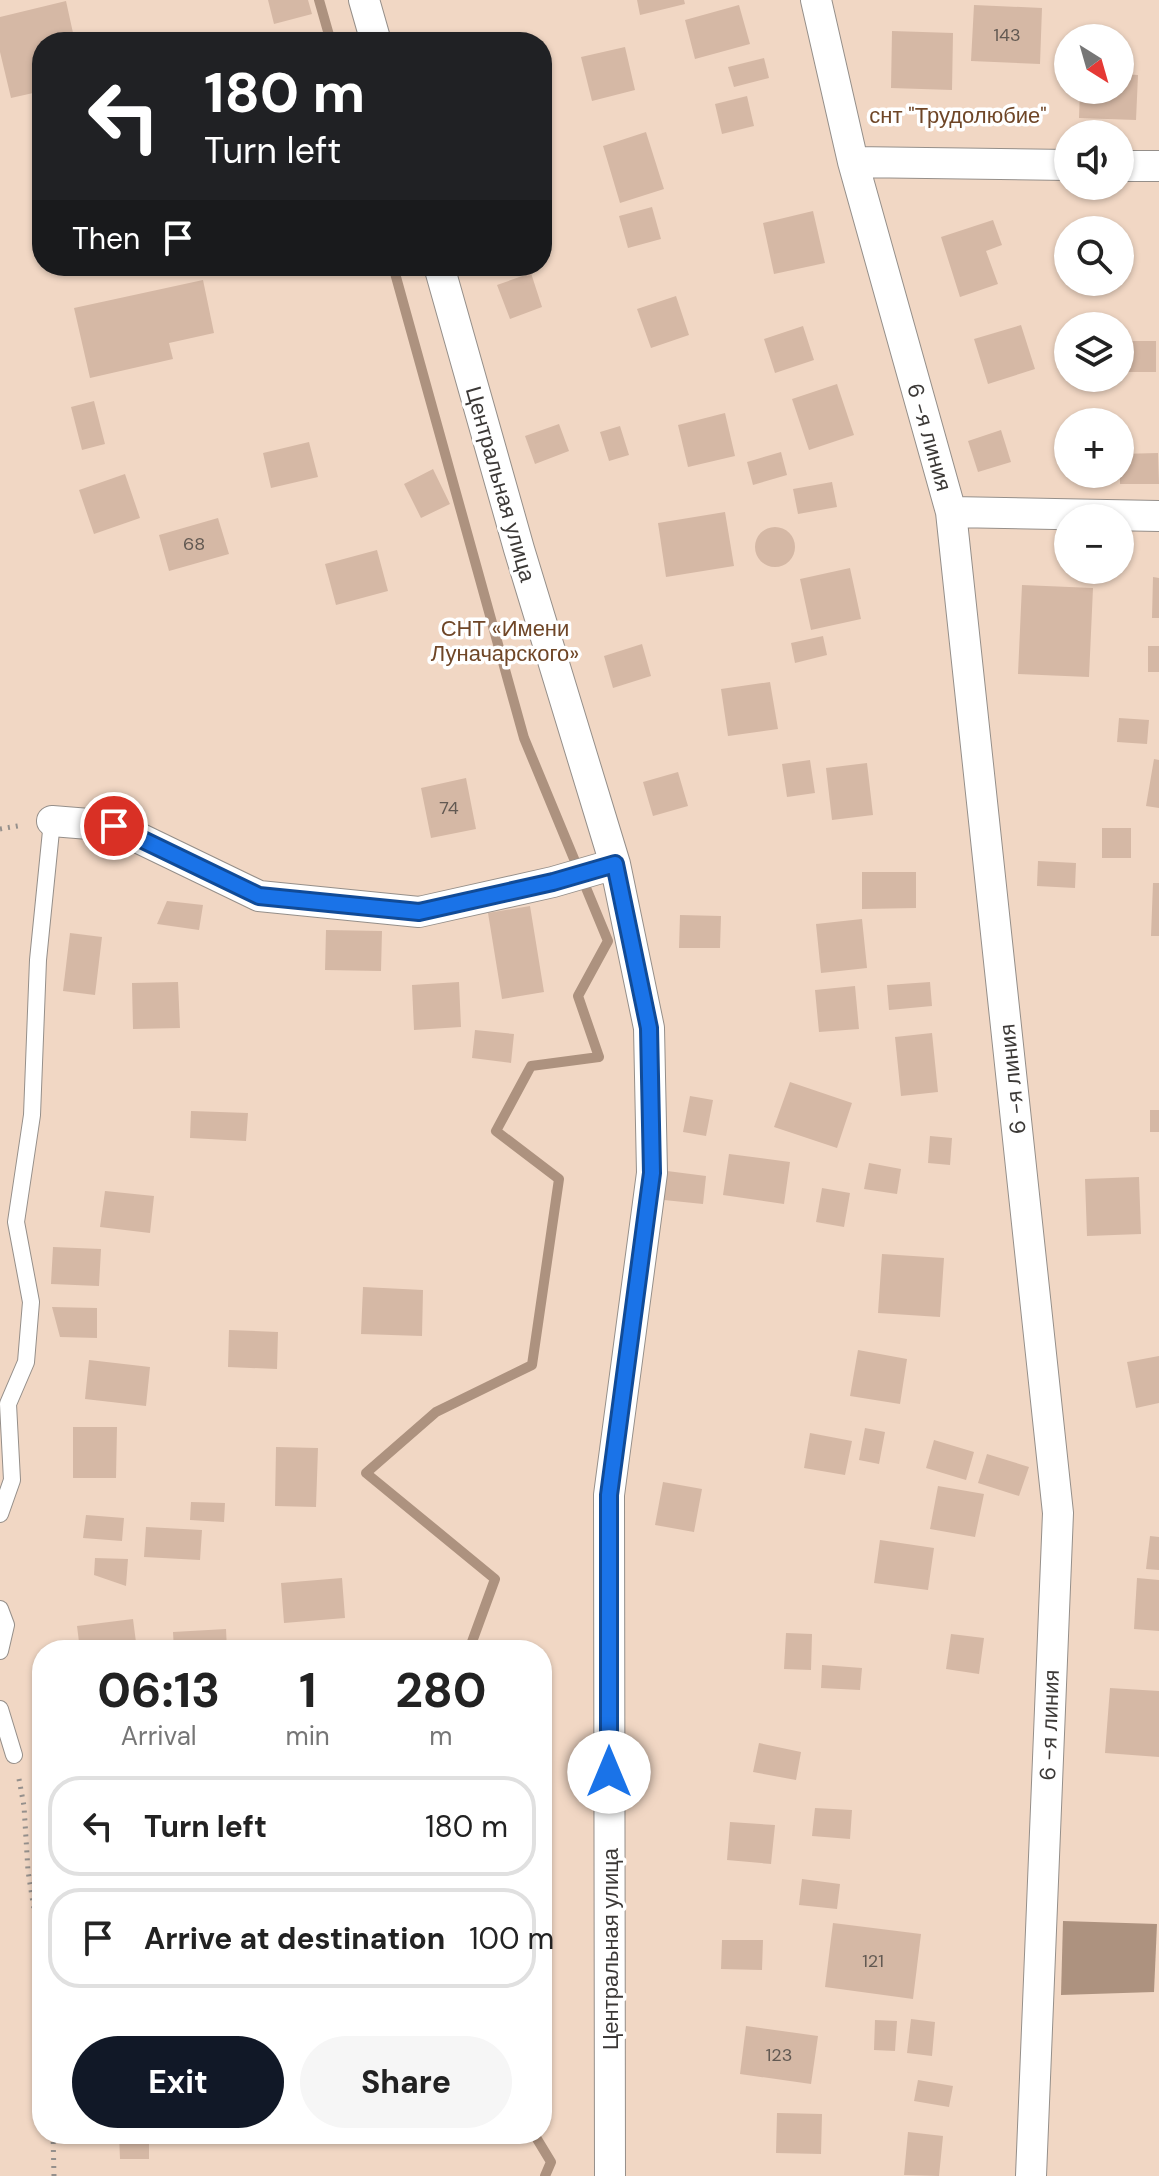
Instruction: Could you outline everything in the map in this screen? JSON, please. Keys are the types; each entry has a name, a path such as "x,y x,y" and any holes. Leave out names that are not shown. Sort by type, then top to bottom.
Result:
{"street":[{"path":"364,0 373,32"},
{"name":"6 -я линия","path":"816,0 853,162 951,512 1058,1513 1031,2176"},
{"path":"853,162 1054,165"},
{"path":"1134,166 1159,166"},
{"name":"Центральная улица","path":"442,276 523,564 615,864 649,1028 652,1173 609,1495 610,2176"},
{"path":"951,512 1159,516"},
{"path":"52,821 114,826 259,896 419,912 553,882 615,864"}],"lane":[{"path":"0,1514 12,1480 8,1404 26,1362 31,1302 16,1222 32,1115 38,960 52,821"},
{"path":"0,1609 6,1625 0,1651"},
{"path":"0,1709 14,1755"}],"path":[{"path":"14,1755 24,1806 32,1896"},
{"path":"53,2144 54,2176"}],"green space":[{"name":"СНТ «Имени Луначарского»","path":"0,0 1159,0 1159,2176 0,2176"}],"shaded area":[{"path":"1063,1921 1157,1924 1154,1992 1061,1995"}],"building":[{"path":"268,0 308,0 312,14 274,24"},
{"path":"637,0 684,0 685,4 640,15"},
{"path":"66,1 73,32 32,32 32,93 11,98 0,52 0,17"},
{"path":"739,5 750,44 695,59 685,20"},
{"path":"974,5 1042,8 1040,64 971,61"},
{"path":"892,31 953,33 952,90 891,88"},
{"path":"625,47 635,90 592,101 581,57"},
{"path":"764,58 769,78 734,87 728,67"},
{"path":"1134,75 1138,75 1136,120 1079,118 1080,104 1134,104"},
{"path":"747,96 754,126 722,134 715,104"},
{"path":"646,132 664,189 620,203 603,146"},
{"path":"652,207 661,239 628,248 619,216"},
{"path":"813,211 825,263 774,274 763,223"},
{"path":"993,220 1002,245 986,251 998,284 960,297 941,237"},
{"path":"532,276 542,307 510,319 497,285"},
{"path":"203,280 214,333 169,343 173,359 90,378 74,308"},
{"path":"676,296 689,335 651,348 637,309"},
{"path":"1021,325 1035,369 988,384 974,339"},
{"path":"803,326 814,360 775,373 764,339"},
{"path":"1134,341 1156,341 1156,372 1134,372"},
{"path":"837,384 854,435 809,450 792,399"},
{"path":"94,401 105,444 82,450 71,407"},
{"path":"725,413 735,456 688,467 678,425"},
{"path":"559,424 569,451 535,464 525,436"},
{"path":"620,426 629,455 609,461 600,432"},
{"path":"1001,430 1011,462 978,472 968,441"},
{"path":"309,442 318,477 271,488 263,453"},
{"path":"781,452 787,475 753,485 747,462"},
{"path":"1158,453 1159,484 1134,484 1134,454"},
{"path":"433,469 450,504 421,518 404,484"},
{"path":"125,474 140,518 94,534 79,490"},
{"path":"832,482 837,507 798,514 793,489"},
{"path":"725,512 734,566 666,577 658,523"},
{"path":"218,518 229,554 169,571 159,535"},
{"path":"775,527 789,533 795,547 789,561 775,567 761,561 755,547 761,533"},
{"path":"377,550 388,591 336,605 325,564"},
{"path":"850,568 861,619 811,630 800,579"},
{"path":"1153,577 1159,578 1159,618 1152,618"},
{"path":"1022,585 1093,588 1089,677 1018,674"},
{"path":"823,636 827,655 795,663 791,643"},
{"path":"642,644 651,676 613,688 604,656"},
{"path":"1148,646 1159,646 1159,672 1148,672"},
{"path":"770,682 778,729 728,736 721,689"},
{"path":"1119,718 1149,720 1147,744 1117,742"},
{"path":"1154,759 1159,760 1159,808 1146,806"},
{"path":"810,760 815,793 787,797 782,764"},
{"path":"867,763 873,815 832,820 826,768"},
{"path":"678,772 688,806 653,816 643,782"},
{"path":"466,778 476,829 431,838 421,788"},
{"path":"1102,828 1131,828 1131,858 1102,858"},
{"path":"1038,861 1076,863 1075,888 1037,886"},
{"path":"862,872 916,872 916,908 862,909"},
{"path":"1153,883 1159,883 1159,936 1151,936"},
{"path":"167,901 203,905 199,930 157,924"},
{"path":"530,906 544,992 502,999 488,913"},
{"path":"680,915 721,916 720,948 679,948"},
{"path":"862,919 867,968 821,973 816,924"},
{"path":"326,930 382,931 381,971 325,970"},
{"path":"70,933 102,937 95,995 63,991"},
{"path":"178,982 180,1028 133,1029 132,983"},
{"path":"459,982 461,1027 414,1030 412,985"},
{"path":"930,982 932,1006 889,1010 887,985"},
{"path":"855,986 859,1029 819,1032 815,990"},
{"path":"475,1030 514,1034 511,1063 472,1058"},
{"path":"932,1033 938,1092 901,1096 895,1037"},
{"path":"790,1082 852,1103 837,1148 774,1127"},
{"path":"690,1096 713,1100 706,1136 683,1132"},
{"path":"1150,1110 1159,1110 1159,1132 1150,1132"},
{"path":"191,1111 248,1113 246,1141 190,1138"},
{"path":"930,1136 952,1138 950,1165 928,1163"},
{"path":"729,1154 790,1162 784,1204 723,1195"},
{"path":"869,1163 901,1169 897,1194 864,1189"},
{"path":"667,1171 706,1176 703,1204 664,1200"},
{"path":"1139,1177 1141,1234 1087,1236 1085,1179"},
{"path":"822,1188 850,1193 844,1227 816,1222"},
{"path":"105,1191 154,1196 150,1233 100,1227"},
{"path":"53,1247 101,1249 99,1286 51,1284"},
{"path":"882,1254 944,1258 940,1317 878,1313"},
{"path":"363,1287 423,1290 422,1336 361,1334"},
{"path":"52,1307 97,1308 97,1338 60,1337"},
{"path":"229,1330 278,1332 277,1369 228,1367"},
{"path":"858,1350 907,1359 900,1404 850,1396"},
{"path":"1159,1356 1159,1403 1136,1408 1127,1362"},
{"path":"89,1360 150,1367 146,1406 85,1399"},
{"path":"73,1427 117,1427 116,1478 73,1478"},
{"path":"865,1428 885,1432 879,1464 859,1460"},
{"path":"810,1433 852,1441 845,1475 804,1468"},
{"path":"934,1440 974,1452 966,1480 926,1468"},
{"path":"276,1447 318,1448 316,1507 275,1506"},
{"path":"987,1454 1029,1467 1019,1496 978,1483"},
{"path":"663,1482 702,1489 694,1532 655,1525"},
{"path":"938,1486 984,1494 975,1537 930,1529"},
{"path":"191,1502 225,1503 224,1522 190,1520"},
{"path":"86,1515 124,1518 122,1541 83,1538"},
{"path":"146,1527 202,1530 200,1560 144,1557"},
{"path":"1150,1536 1159,1537 1159,1570 1146,1569"},
{"path":"880,1540 934,1548 928,1590 874,1583"},
{"path":"95,1558 128,1559 126,1586 94,1575"},
{"path":"342,1578 345,1618 284,1623 281,1583"},
{"path":"1137,1578 1159,1580 1159,1631 1134,1629"},
{"path":"133,1619 136,1640 79,1640 77,1626"},
{"path":"226,1629 227,1640 173,1640 173,1632"},
{"path":"786,1633 812,1634 811,1670 784,1669"},
{"path":"951,1634 984,1638 979,1674 946,1669"},
{"path":"822,1665 862,1668 860,1690 821,1688"},
{"path":"1110,1688 1159,1691 1159,1757 1105,1753"},
{"path":"759,1743 801,1752 796,1780 753,1772"},
{"path":"815,1808 852,1810 850,1839 812,1836"},
{"path":"730,1822 775,1825 771,1864 727,1860"},
{"path":"802,1879 840,1884 837,1909 799,1905"},
{"path":"833,1923 921,1934 913,1999 825,1987"},
{"path":"722,1940 763,1940 762,1970 721,1969"},
{"path":"911,2019 935,2022 932,2056 907,2053"},
{"path":"875,2020 897,2021 895,2051 874,2050"},
{"path":"746,2026 818,2036 811,2084 740,2074"},
{"path":"918,2080 953,2086 949,2107 914,2101"},
{"path":"777,2113 822,2114 821,2154 776,2153"},
{"path":"908,2132 943,2136 939,2176 904,2175"},
{"path":"119,2144 149,2144 149,2159 120,2159"}],"waterway":[{"path":"319,0 328,32"},
{"path":"396,276 524,738 608,941 578,996 599,1057 531,1066 496,1131 559,1179 532,1365 436,1412 366,1473 495,1579 473,1640"},
{"path":"540,2144 551,2162 545,2176"}],"route":[{"path":"114,826 259,896 419,912 553,882 615,864 649,1028 652,1173 609,1495 609,1772"}],"park label":[{"name":"снт \"Трудолюбие\"","path":"958,115"}]}
